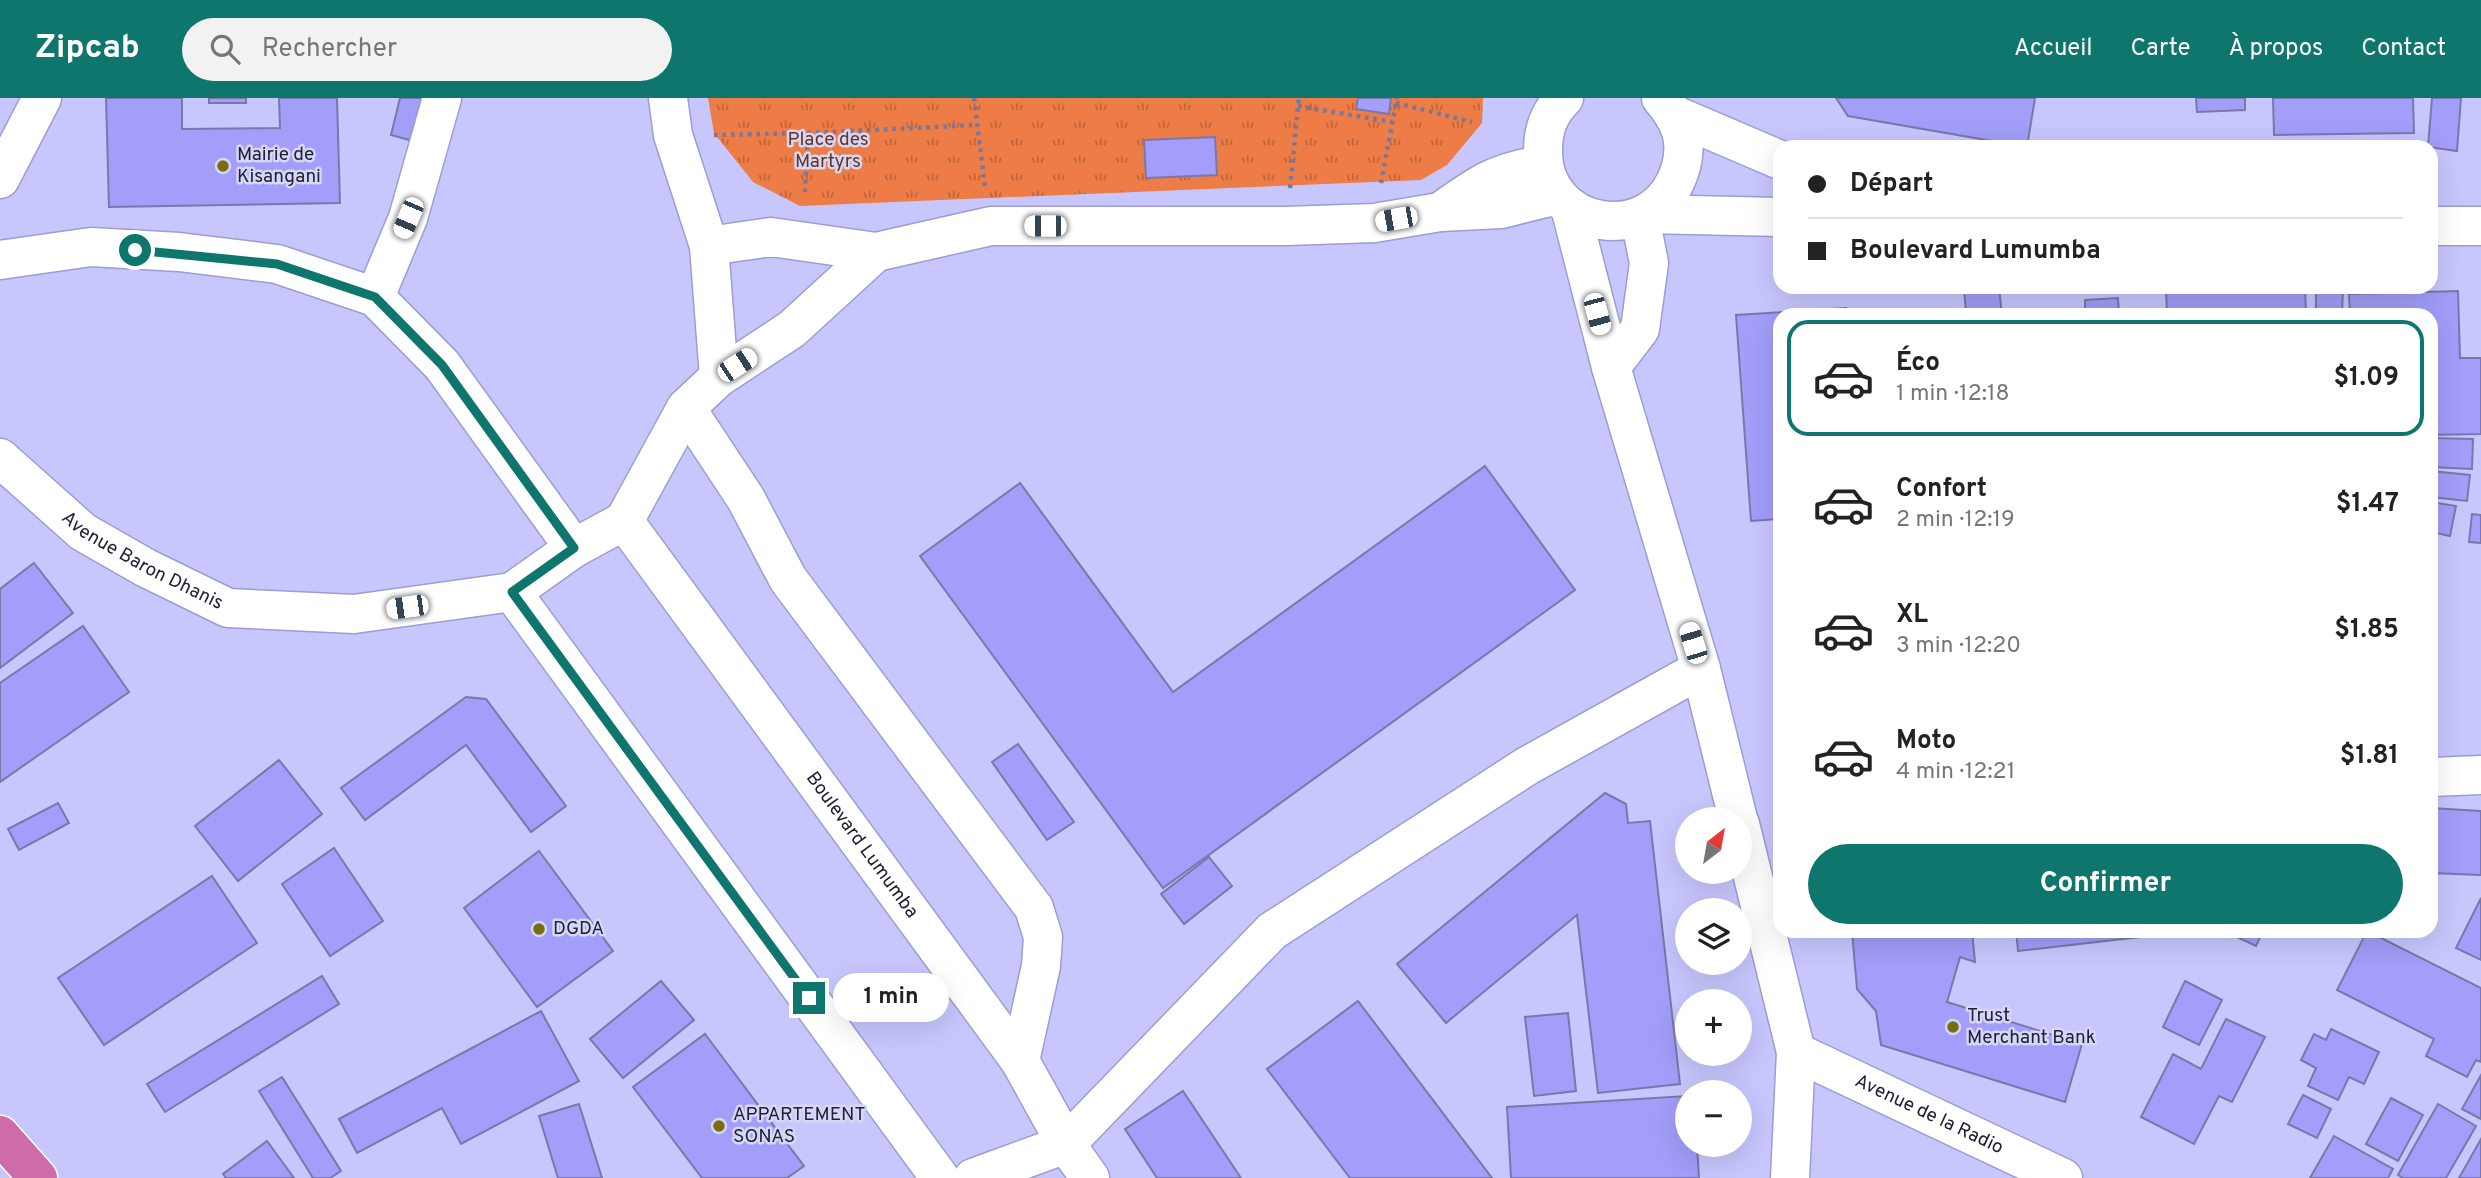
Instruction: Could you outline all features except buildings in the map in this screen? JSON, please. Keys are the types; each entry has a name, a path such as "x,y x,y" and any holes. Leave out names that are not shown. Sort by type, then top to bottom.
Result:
{"highway":[{"path":"0,1135 38,1178"}],"street":[{"path":"0,179 42,98"},
{"path":"375,297 408,218 442,98"},
{"path":"668,98 673,135 709,246 719,377"},
{"path":"1522,98 1553,174 1701,668 1736,807"},
{"path":"1564,98 1554,108 1553,174 1591,219 1615,222 1643,216 1773,217"},
{"path":"1643,216 1674,189 1686,153 1669,107"},
{"path":"1669,107 1773,157"},
{"path":"709,246 771,237 876,252 991,226 1286,226 1374,223 1440,212 1486,180 1512,170 1553,174"},
{"path":"1611,367 1640,328 1649,263 1643,216"},
{"path":"2438,226 2481,226"},
{"path":"0,260 91,247 179,253 277,264 375,297 442,365 574,548"},
{"path":"624,521 687,408 719,377 792,329 876,252"},
{"path":"687,408 746,499 788,579 1034,908 1043,937 1041,966 1020,1061"},
{"name":"Avenue Baron Dhanis","path":"0,458 83,533 146,568 228,608 354,614 512,592 574,548 624,521"},
{"name":"Boulevard Lumumba","path":"624,521 1020,1061 1066,1144 1090,1178"},
{"path":"512,592 940,1178"},
{"path":"973,1178 1066,1144 1272,931 1527,766 1701,668"},
{"path":"2438,777 2481,775"},
{"path":"1752,874 1796,1052 1790,1178"},
{"name":"Avenue de la Radio","path":"1796,1052 2063,1178"}],"path":[{"path":"974,98 991,226"},
{"path":"1286,226 1299,98"},
{"path":"1374,223 1396,100 1472,122"},
{"path":"1298,106 1392,122"},
{"path":"673,135 808,134 976,125"},
{"path":"805,192 808,134"}],"green space":[{"name":"Place des Martyrs","path":"708,98 1483,98 1482,123 1447,165 1421,180 800,206 753,182 714,133"}],"place":[{"name":"Mairie de Kisangani","path":"223,166"},
{"name":"DGDA","path":"539,929"},
{"name":"Trust Merchant Bank","path":"1953,1027"},
{"name":"APPARTEMENT SONAS","path":"719,1126"}],"route":[{"path":"135,250 277,264 375,297 442,365 574,548 512,592 809,998"}]}
